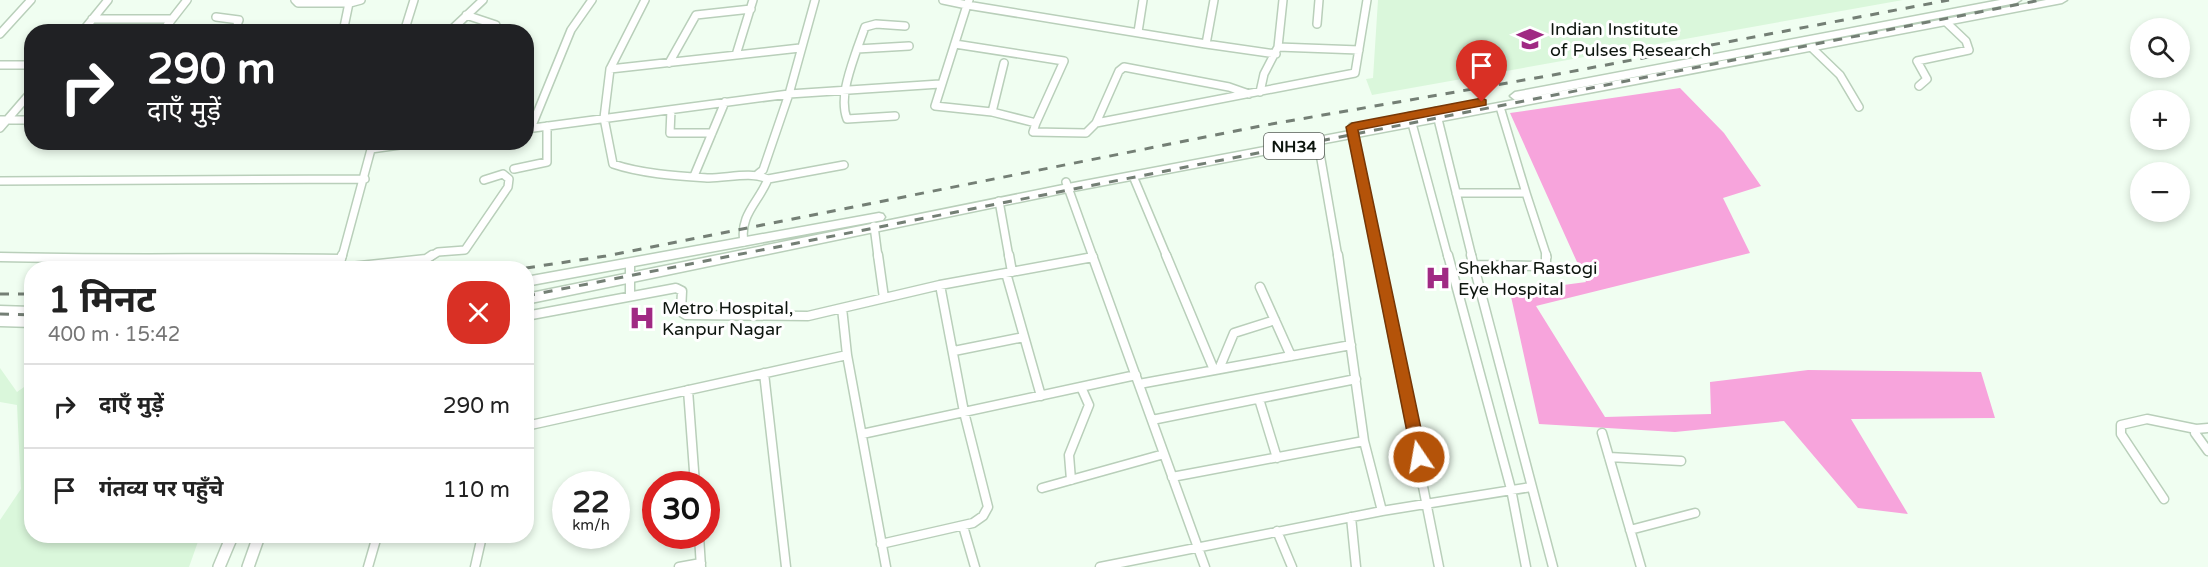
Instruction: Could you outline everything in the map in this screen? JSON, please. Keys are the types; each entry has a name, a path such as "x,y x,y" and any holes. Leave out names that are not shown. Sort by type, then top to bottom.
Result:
{"highway":[{"name":"NH34","path":"1437,114 1500,107 1621,80 2016,0"},
{"name":"NH34","path":"534,281 1067,185 1437,114 1812,48 2062,0"},
{"name":"NH34","path":"534,297 1067,185 1133,176 1318,142 1352,131"},
{"path":"3,316 24,313"},
{"path":"3,316 24,320"}],"main road":[{"path":"219,567 229,543"},
{"path":"248,567 257,543"}],"street":[{"path":"0,34 31,0"},
{"path":"89,24 108,0"},
{"path":"168,24 187,0"},
{"path":"295,0 298,3 350,3 361,0"},
{"path":"406,24 414,0"},
{"path":"457,24 483,0"},
{"path":"534,117 572,30 590,0"},
{"path":"645,0 610,69 604,118 613,164 694,176 742,178 759,174 763,170 789,94 815,0"},
{"path":"736,55 753,0"},
{"path":"943,0 1275,54"},
{"path":"1138,32 1143,0"},
{"path":"1206,44 1214,0"},
{"path":"1260,92 1264,74 1278,47 1283,0"},
{"path":"1317,24 1319,0"},
{"path":"1096,123 1355,73 1367,0"},
{"path":"344,24 350,3"},
{"path":"968,3 940,84 935,106 992,112 1036,123"},
{"path":"669,63 696,15 751,9"},
{"path":"466,15 493,24"},
{"path":"216,17 239,20 237,24"},
{"path":"92,20 172,19"},
{"path":"1919,86 1927,79 1917,61 1965,52 1970,48 1946,22"},
{"path":"895,116 847,119 843,114 856,49 865,27 876,24 905,26"},
{"path":"955,44 1064,61 1033,132 1086,133 1096,123 1119,71 1124,67 1229,87 1249,94"},
{"path":"856,49 909,46"},
{"path":"1278,47 1359,50"},
{"path":"610,69 800,48"},
{"path":"1812,48 1840,75 1858,107"},
{"path":"992,112 1004,63"},
{"path":"0,64 24,65"},
{"path":"534,127 789,94 940,84"},
{"path":"0,128 3,120 24,99"},
{"path":"694,176 725,102"},
{"path":"1474,265 1546,263 1547,257 1500,107"},
{"path":"671,110 670,133 712,133"},
{"path":"1437,114 1553,567"},
{"path":"3,120 24,120"},
{"path":"1410,120 1511,489 1526,567"},
{"path":"514,170 547,162 547,126"},
{"path":"1352,131 1429,502 1439,567"},
{"path":"1318,142 1364,441 1382,511"},
{"path":"0,256 136,260 244,256 341,259 365,180 371,150"},
{"path":"759,174 768,179 844,165"},
{"path":"407,261 426,259 438,252 465,250 508,187 508,179 503,174 484,180"},
{"path":"1133,176 1216,370"},
{"path":"744,242 741,230 743,217 763,194 768,179"},
{"path":"0,181 365,180"},
{"path":"1067,185 1205,567"},
{"path":"1456,193 1526,193"},
{"path":"999,201 1009,272 1041,396"},
{"path":"874,226 884,298"},
{"path":"534,314 679,289 682,291 681,312 686,315 808,316 940,285 1093,257"},
{"path":"630,263 630,296"},
{"path":"881,544 963,526 983,516 988,507 964,412 940,285"},
{"path":"1260,286 1291,356"},
{"path":"842,308 848,355 886,567"},
{"path":"1216,370 1234,333 1275,320"},
{"path":"954,351 1024,337"},
{"path":"1139,384 1351,345"},
{"path":"534,424 848,355"},
{"path":"764,373 786,567"},
{"path":"862,434 1136,375"},
{"path":"1152,420 1356,379"},
{"path":"1071,480 1068,455 1089,405 1088,398 1081,387"},
{"path":"688,390 694,471"},
{"path":"1259,399 1277,458"},
{"path":"2164,499 2121,434 2121,425 2129,420 2169,420 2196,429 2208,428"},
{"path":"2196,429 2195,433 2208,451"},
{"path":"1602,433 1641,567"},
{"path":"1173,477 1364,441"},
{"path":"1042,489 1164,454"},
{"path":"1609,457 1681,461"},
{"path":"1100,567 1429,502 1532,487"},
{"path":"1630,530 1695,513"},
{"path":"1351,517 1356,567"},
{"path":"963,526 975,567"},
{"path":"1277,531 1292,567"},
{"path":"368,567 375,543"},
{"path":"475,567 480,543"},
{"path":"679,567 701,565 700,549"}],"shaded area":[{"name":"Indian Institute of Pulses Research","path":"1378,0 1903,0 1372,95 1366,79 1373,78"},
{"path":"1680,88 1724,133 1761,186 1723,198 1750,253 1536,306 1605,417 1711,414 1710,382 1808,370 1981,372 1995,418 1851,419 1908,514 1858,508 1784,421 1675,432 1539,424 1510,292 1586,282 1510,113"},
{"path":"0,368 17,392 24,387 24,543 198,543 189,567 0,567 0,520 21,489 17,405 0,402"}],"railway":[{"path":"534,267 606,256 1266,125 1553,75 1949,0"},
{"path":"534,294 2041,0"},
{"path":"0,294 24,294"},
{"path":"0,314 24,315"}],"place":[{"name":"Indian Institute of Pulses Research","path":"1530,39"},
{"name":"Shekhar Rastogi Eye Hospital","path":"1438,278"},
{"name":"Metro Hospital, Kanpur Nagar","path":"642,318"}],"route":[{"path":"1419,457 1352,127 1482,102"}]}
